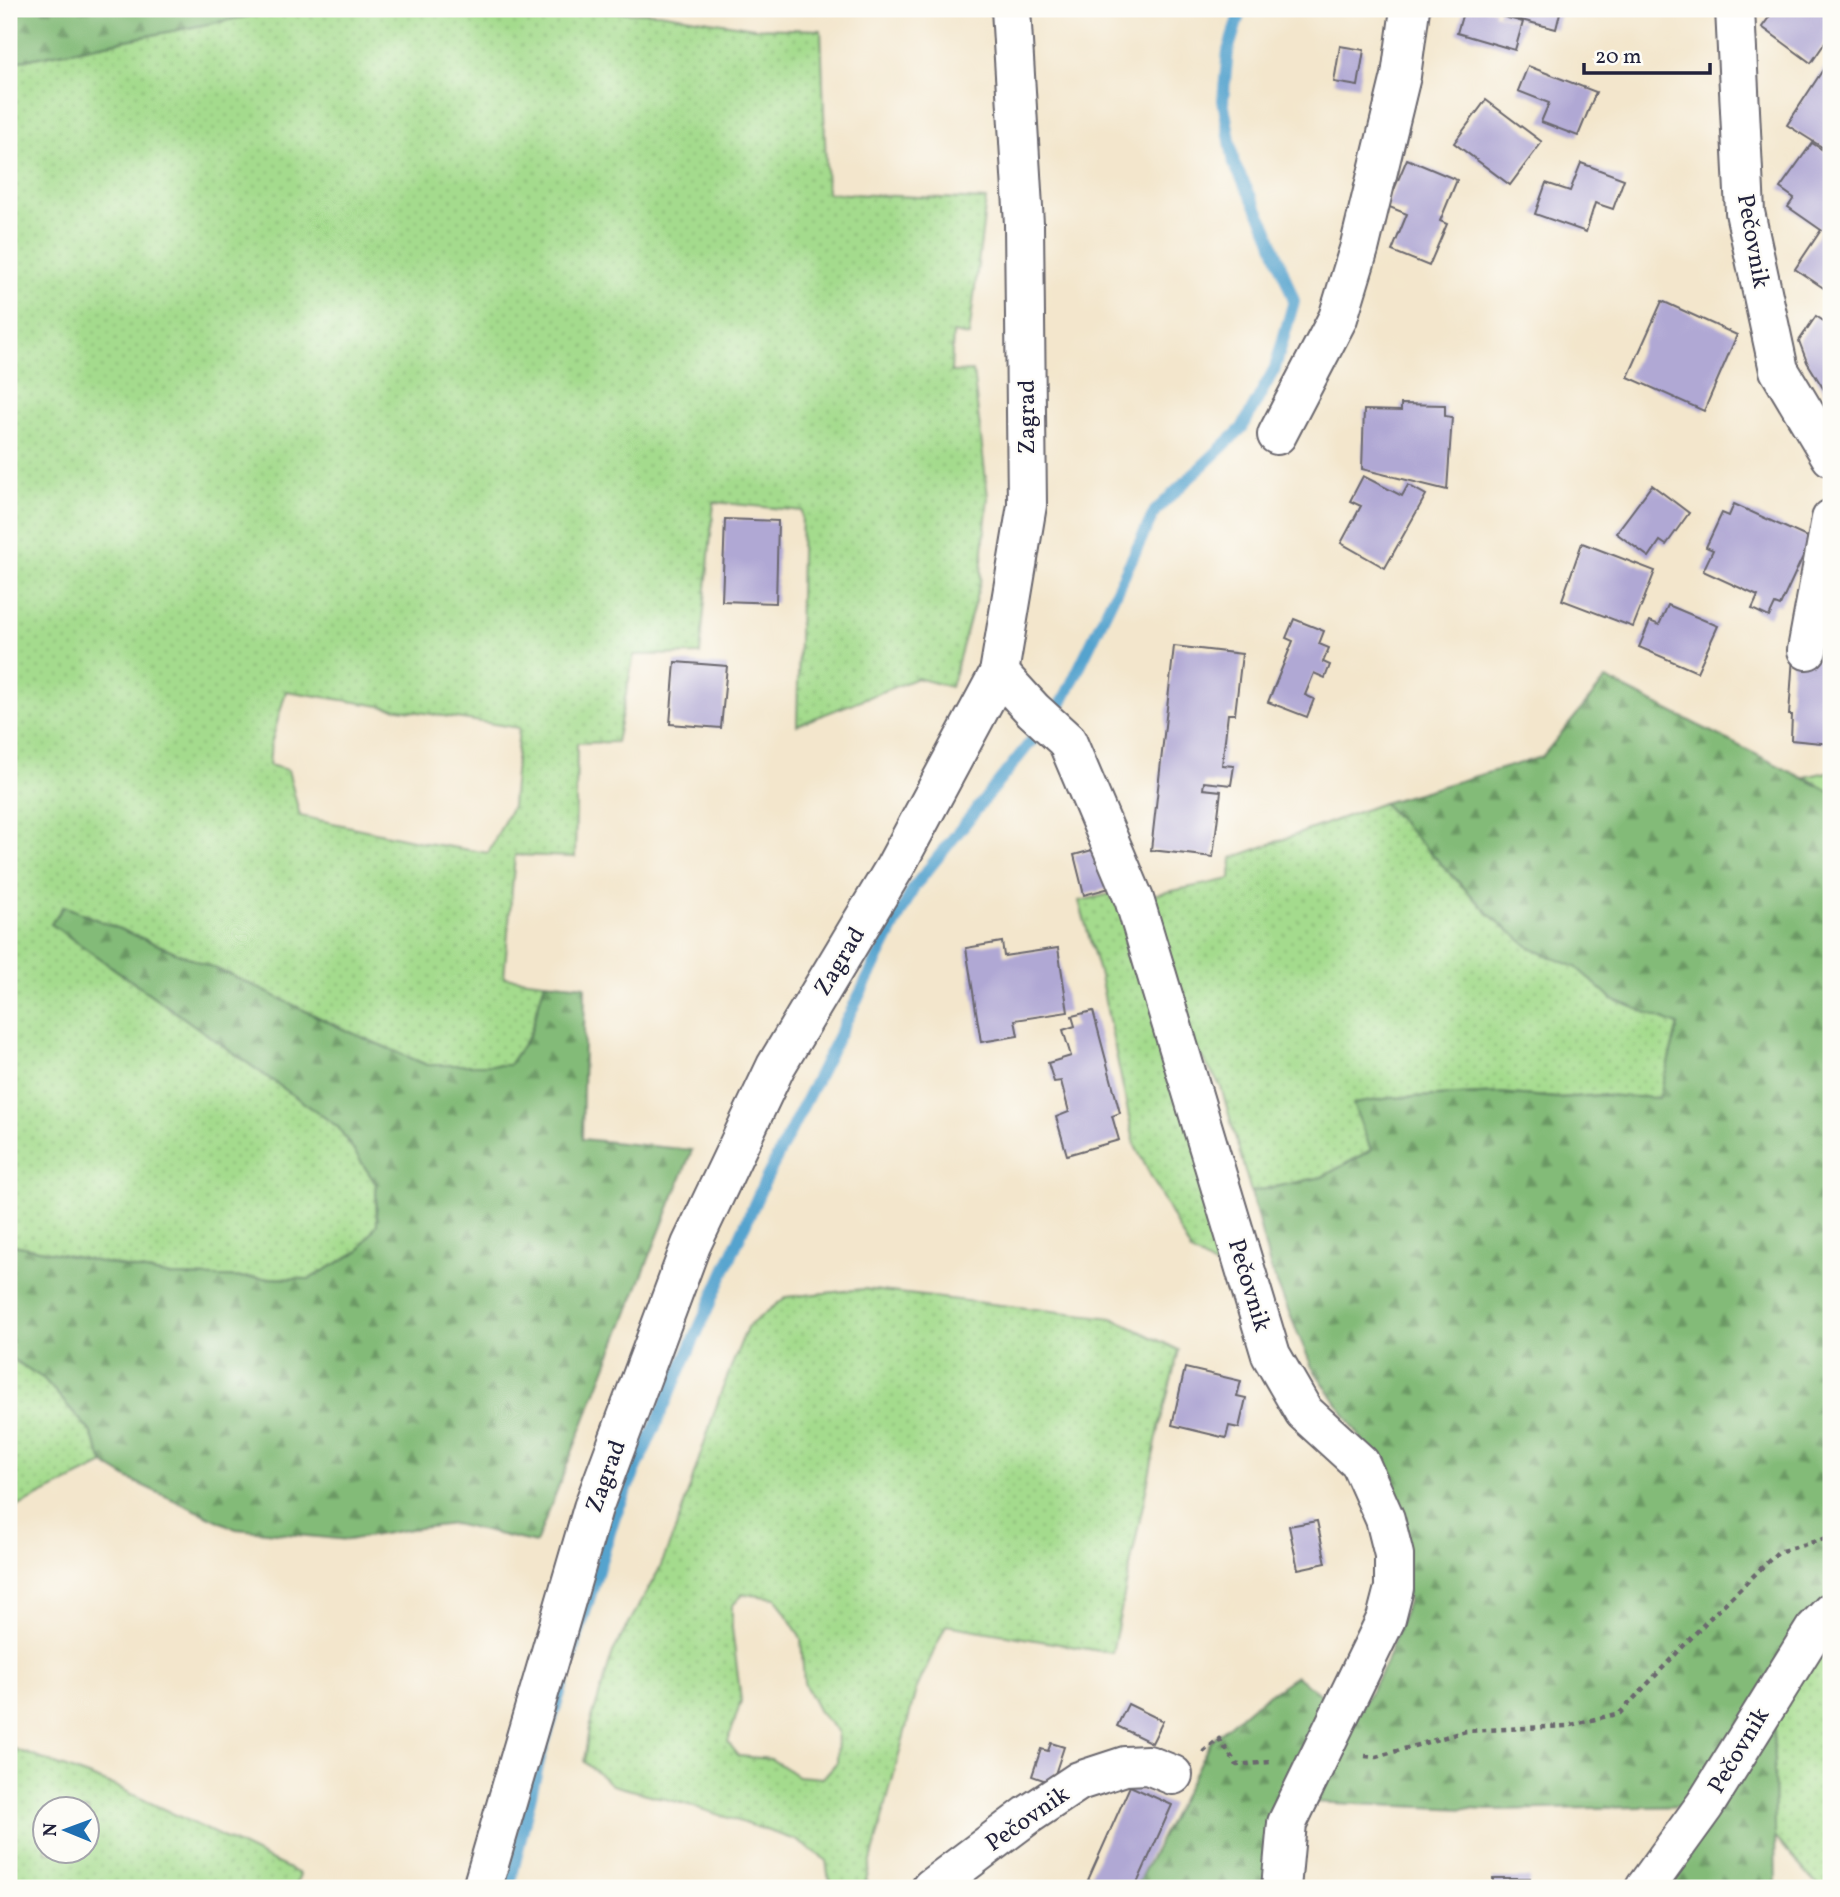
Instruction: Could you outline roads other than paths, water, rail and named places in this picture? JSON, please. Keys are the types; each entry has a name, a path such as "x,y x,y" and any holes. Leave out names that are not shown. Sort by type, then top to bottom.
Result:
{"street":[{"name":"Zagrad","path":"482,1888 593,1508 691,1245 776,1066 895,867 999,673 1027,505 1024,224 1011,9"},
{"path":"1277,435 1338,318 1359,248 1401,76 1410,9"},
{"name":"Pečovnik","path":"1735,9 1745,212 1779,370 1831,457"},
{"path":"1807,650 1831,519"},
{"name":"Pečovnik","path":"999,673 1033,710 1067,741 1134,900 1271,1355 1304,1412 1360,1463 1385,1519 1394,1555 1395,1588 1385,1619 1287,1823 1281,1888"},
{"name":"Pečovnik","path":"1645,1888 1705,1805 1814,1630 1831,1612"},
{"name":"Pečovnik","path":"931,1888 1028,1815 1079,1782 1125,1766 1148,1765 1172,1775"}],"waterway":[{"path":"509,1888 540,1757 615,1516 762,1187 914,887 1062,703 1155,511 1242,428 1275,368 1294,301 1267,228 1234,164 1223,100 1228,51 1241,9"}]}
